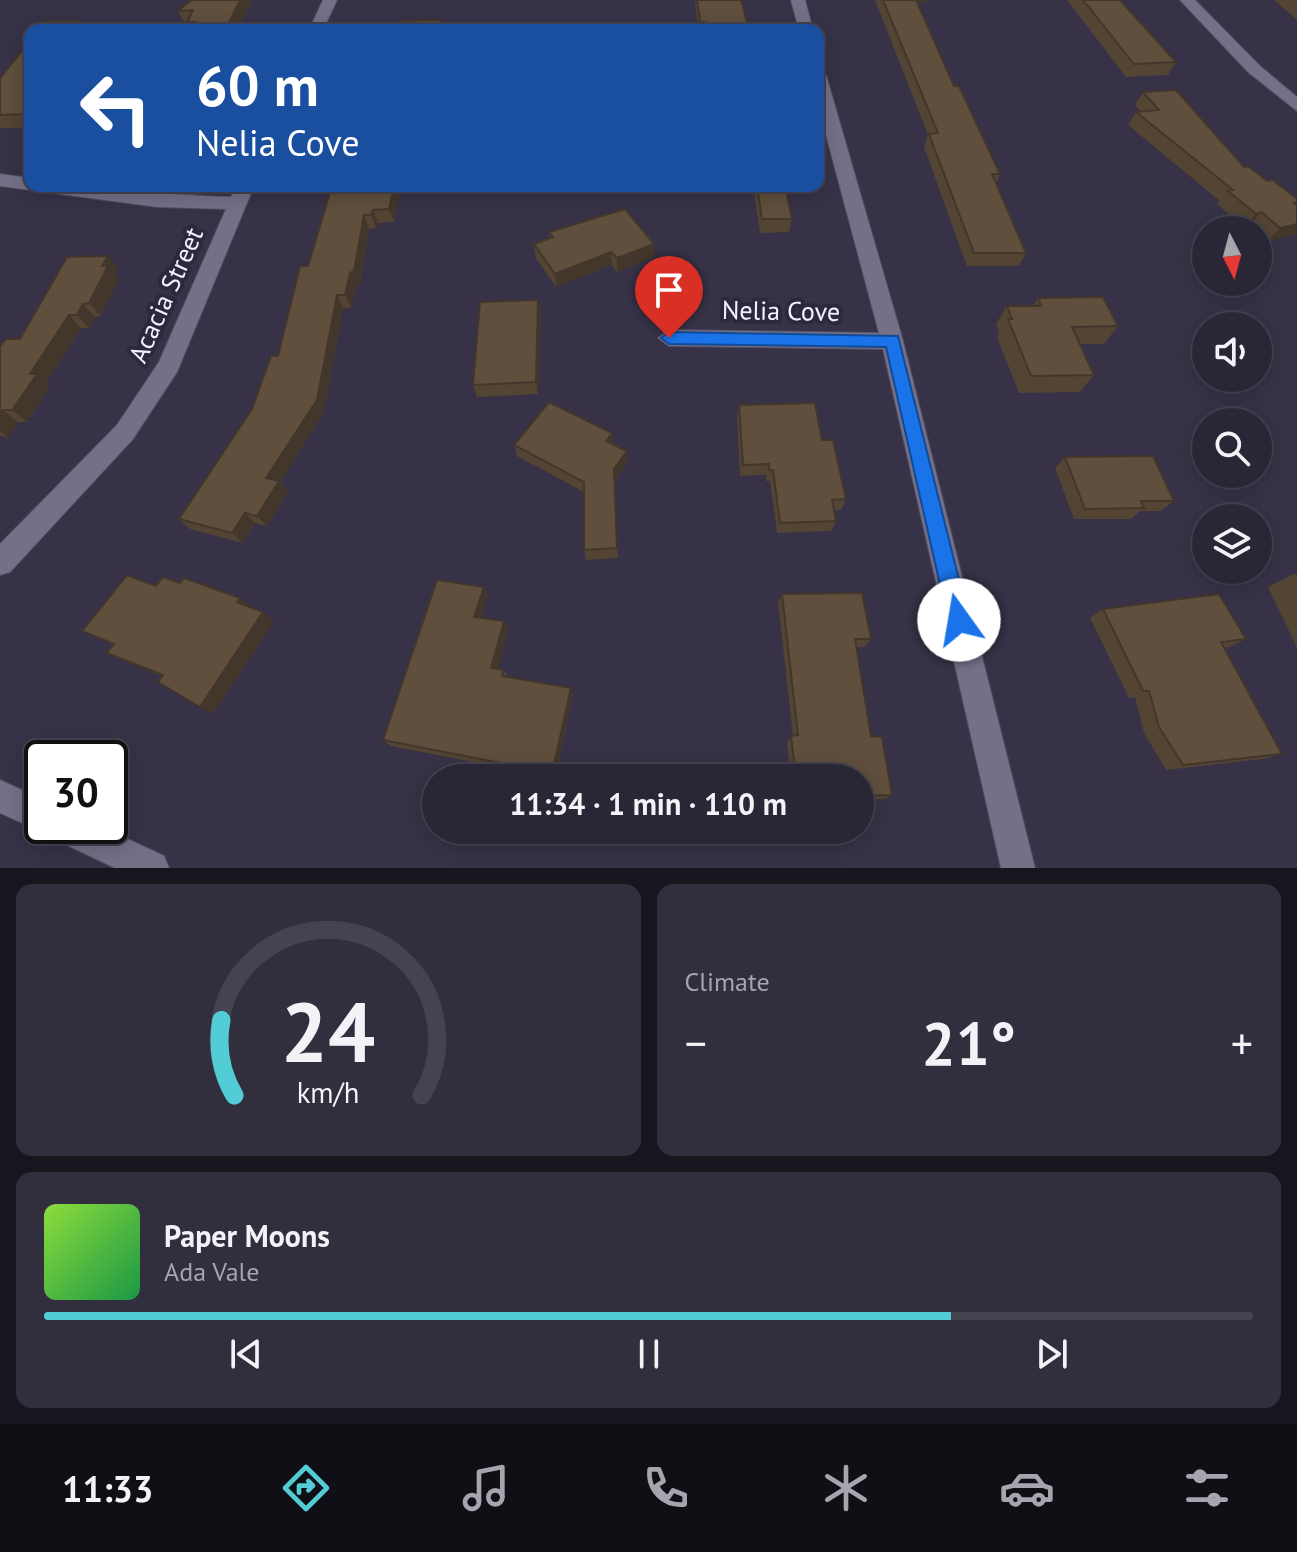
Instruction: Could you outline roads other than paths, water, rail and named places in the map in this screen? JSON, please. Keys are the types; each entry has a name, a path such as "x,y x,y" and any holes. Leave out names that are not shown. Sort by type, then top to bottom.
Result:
{"street":[{"path":"319,24 330,0"},
{"path":"798,0 804,24"},
{"path":"1187,0 1254,69 1297,106"},
{"path":"824,97 892,341 1018,868"},
{"path":"0,180 24,183"},
{"path":"88,192 157,201 241,194"},
{"name":"Acacia Street","path":"0,563 125,432 169,366 241,194"},
{"name":"Nelia Cove","path":"669,338 892,341"},
{"path":"0,796 24,807"},
{"path":"102,844 152,868"}]}
